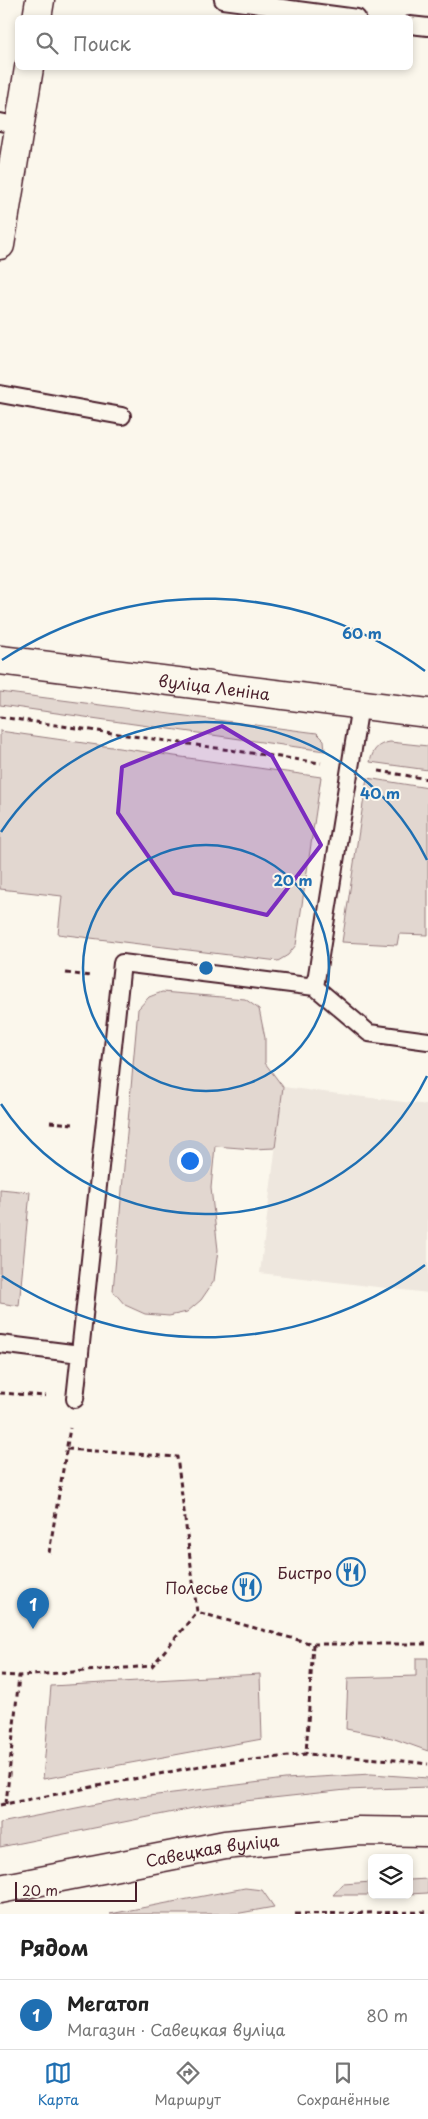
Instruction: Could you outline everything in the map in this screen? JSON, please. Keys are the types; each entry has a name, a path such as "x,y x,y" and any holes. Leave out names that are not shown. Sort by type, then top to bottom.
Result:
{"street":[{"path":"38,15 40,0"},
{"path":"0,246 10,124 28,70"},
{"name":"вуліца Леніна","path":"0,660 428,713"},
{"name":"Савецкая вуліца","path":"0,1889 226,1845 358,1831 428,1832"}],"lane":[{"path":"223,0 335,15"},
{"path":"413,24 428,27"},
{"path":"0,394 122,416"},
{"path":"315,987 360,705"},
{"path":"75,1398 122,963 315,987 369,1032 428,1041"},
{"path":"0,1344 80,1354"}],"path":[{"path":"0,717 428,779"},
{"path":"0,1393 75,1398 49,1553"},
{"path":"0,1675 19,1676 152,1666 197,1612 177,1457 67,1449"},
{"path":"197,1612 313,1644 428,1644"},
{"path":"306,1754 313,1644"},
{"path":"6,1804 19,1676"},
{"path":"0,1805 200,1766 306,1754 428,1764"},
{"path":"294,1914 428,1912"}],"highlighted area":[{"path":"222,726 272,756 321,845 267,915 174,893 118,813 122,767"}],"shaded area":[{"path":"0,692 317,733 324,740 325,751 0,705"},
{"path":"0,731 321,777 296,945 288,955 278,961 58,934 62,896 0,889"},
{"path":"390,742 428,746 428,770 370,762 376,748"},
{"path":"367,778 428,788 428,935 399,934 397,945 342,942"},
{"path":"162,992 245,999 259,1009 265,1038 265,1063 283,1087 275,1148 253,1149 215,1146 211,1188 218,1250 214,1281 201,1300 187,1312 169,1316 145,1314 125,1305 113,1291 138,1009 149,997"},
{"path":"283,1087 428,1105 428,1293 260,1273"},
{"path":"0,1189 30,1192 19,1306 0,1303"},
{"path":"416,1658 428,1658 428,1751 392,1738 346,1729 348,1678 416,1676"},
{"path":"260,1674 262,1739 43,1779 51,1686"},
{"path":"371,1774 428,1778 428,1787 346,1790 208,1805 0,1847 0,1823 117,1800 285,1779"},
{"path":"428,1879 428,1893 413,1894 413,1880"},
{"path":"368,1882 368,1895 333,1895 343,1884"},
{"path":"245,1888 262,1890 274,1907 235,1914 110,1914"}],"place":[{"name":"Бистро","path":"351,1572"},
{"name":"Полесье","path":"247,1587"},
{"name":"Мегатоп","path":"33,1629"}]}
